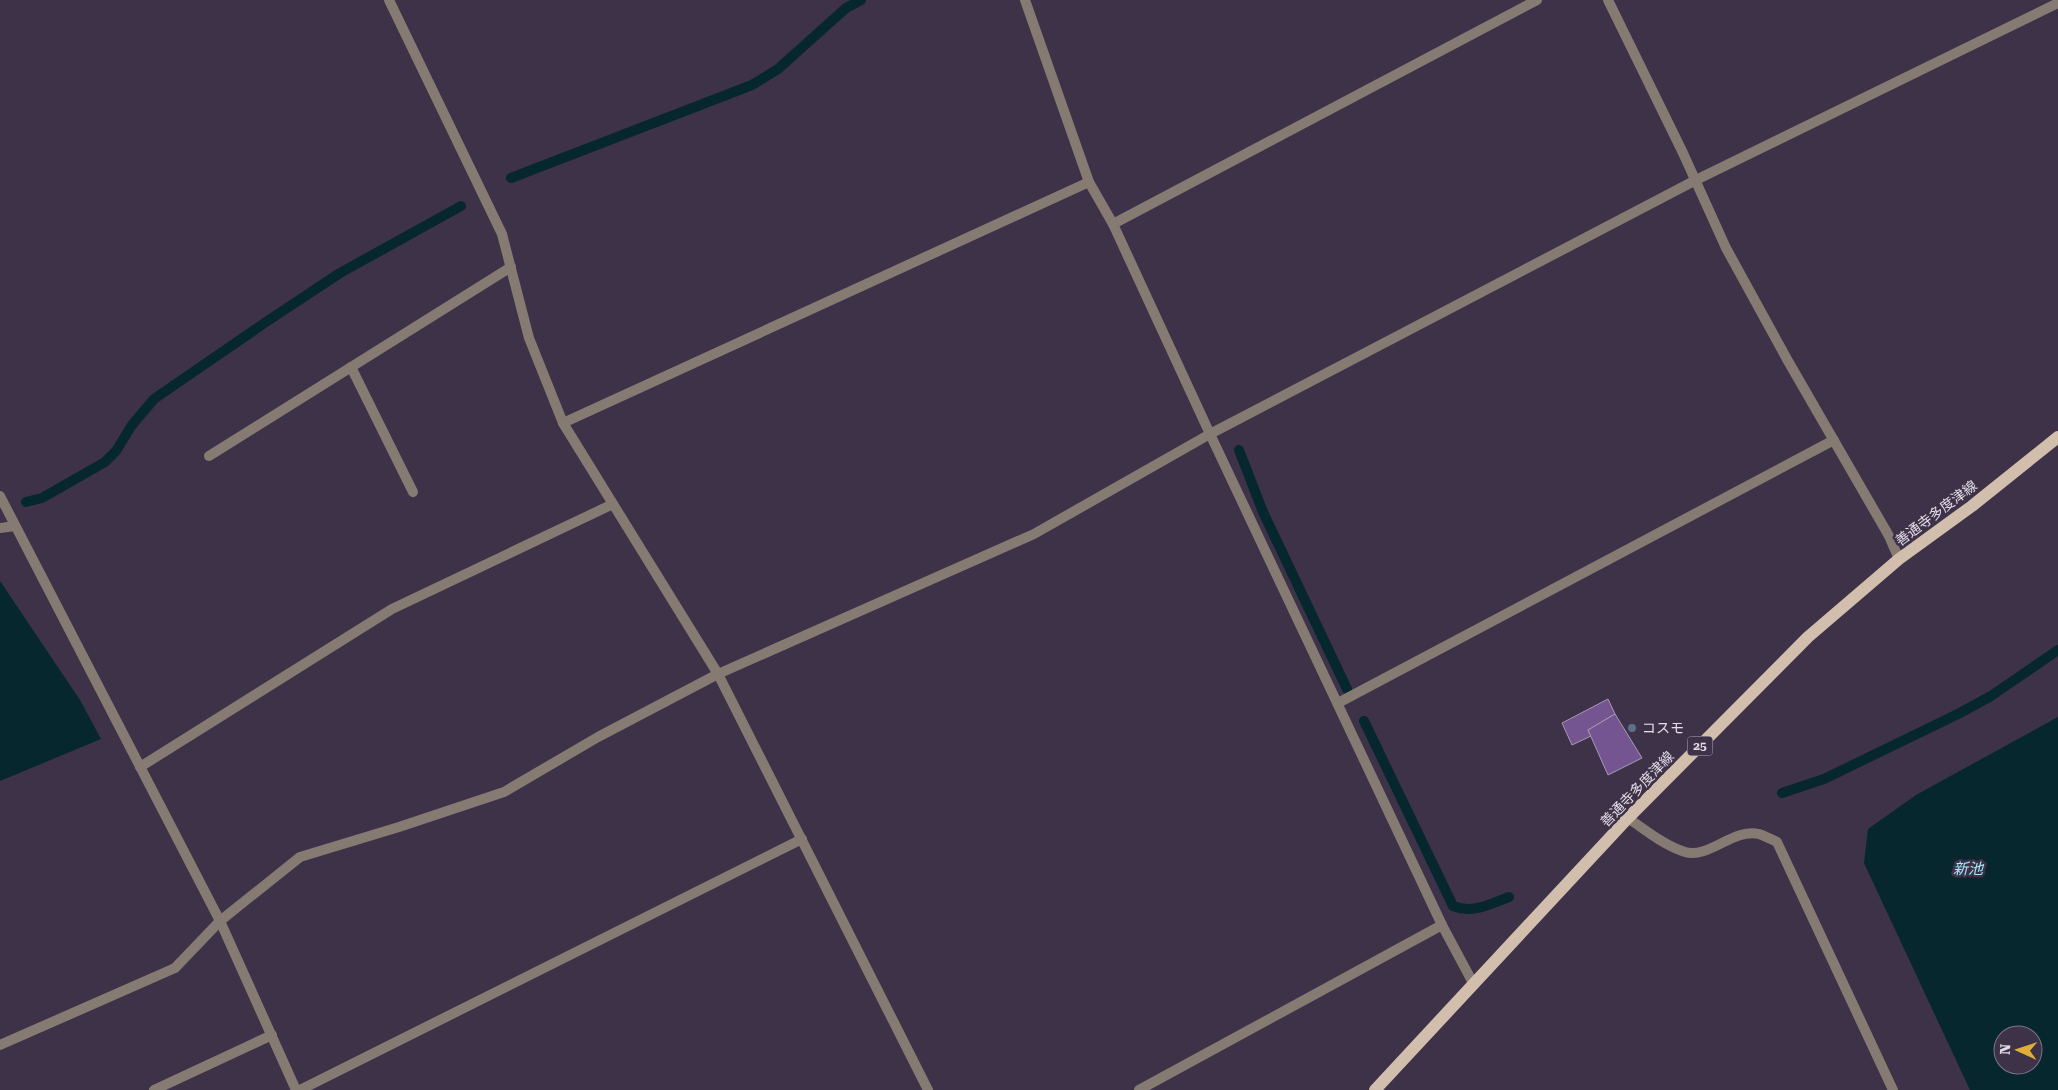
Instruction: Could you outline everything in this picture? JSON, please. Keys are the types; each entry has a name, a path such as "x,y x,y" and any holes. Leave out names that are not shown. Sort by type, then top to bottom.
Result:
{"main road":[{"name":"善通寺多度津線","path":"1375,1090 1628,818 1808,638 1899,559 1972,506 2058,437"}],"street":[{"path":"389,0 502,234 529,338 562,423 718,674 928,1090"},
{"path":"1025,0 1089,182 1114,224 1210,434 1442,925 1473,983"},
{"path":"1114,224 1536,0"},
{"path":"1608,0 1696,180 1726,248 1888,536 1899,559"},
{"path":"0,1045 175,968 220,922 300,857 504,792 598,737 718,674 1034,534 1210,434 1696,180 2058,2"},
{"path":"562,423 1089,182"},
{"path":"209,456 511,266"},
{"path":"351,367 413,492"},
{"path":"1338,703 1834,440"},
{"path":"0,496 220,922 298,1090 802,839"},
{"path":"140,767 392,609 613,504"},
{"path":"0,528 16,526"},
{"path":"1628,818 1655,836 1686,852 1701,852 1740,834 1758,834 1777,842 1894,1090"},
{"path":"1139,1090 1442,925"},
{"path":"154,1090 272,1035"}],"water":[{"path":"0,581 80,700 101,739 0,781"},
{"name":"新池","path":"2058,717 2058,1090 1970,1090 1864,863 1868,829 1916,795"}],"building":[{"path":"1608,699 1615,714 1588,730 1591,736 1572,745 1562,723"},
{"path":"1615,714 1642,758 1608,775 1588,730"}],"waterway":[{"path":"511,178 752,85 778,69 846,8 861,0"},
{"path":"26,502 42,498 105,462 116,451 132,425 154,399 266,322 340,273 461,206"},
{"path":"1239,450 1263,512 1347,689"},
{"path":"1782,793 1824,779 1958,714 1991,696 2058,650"},
{"path":"1364,721 1453,906 1474,909 1509,897"}],"place":[{"name":"コスモ","path":"1632,728"}]}
